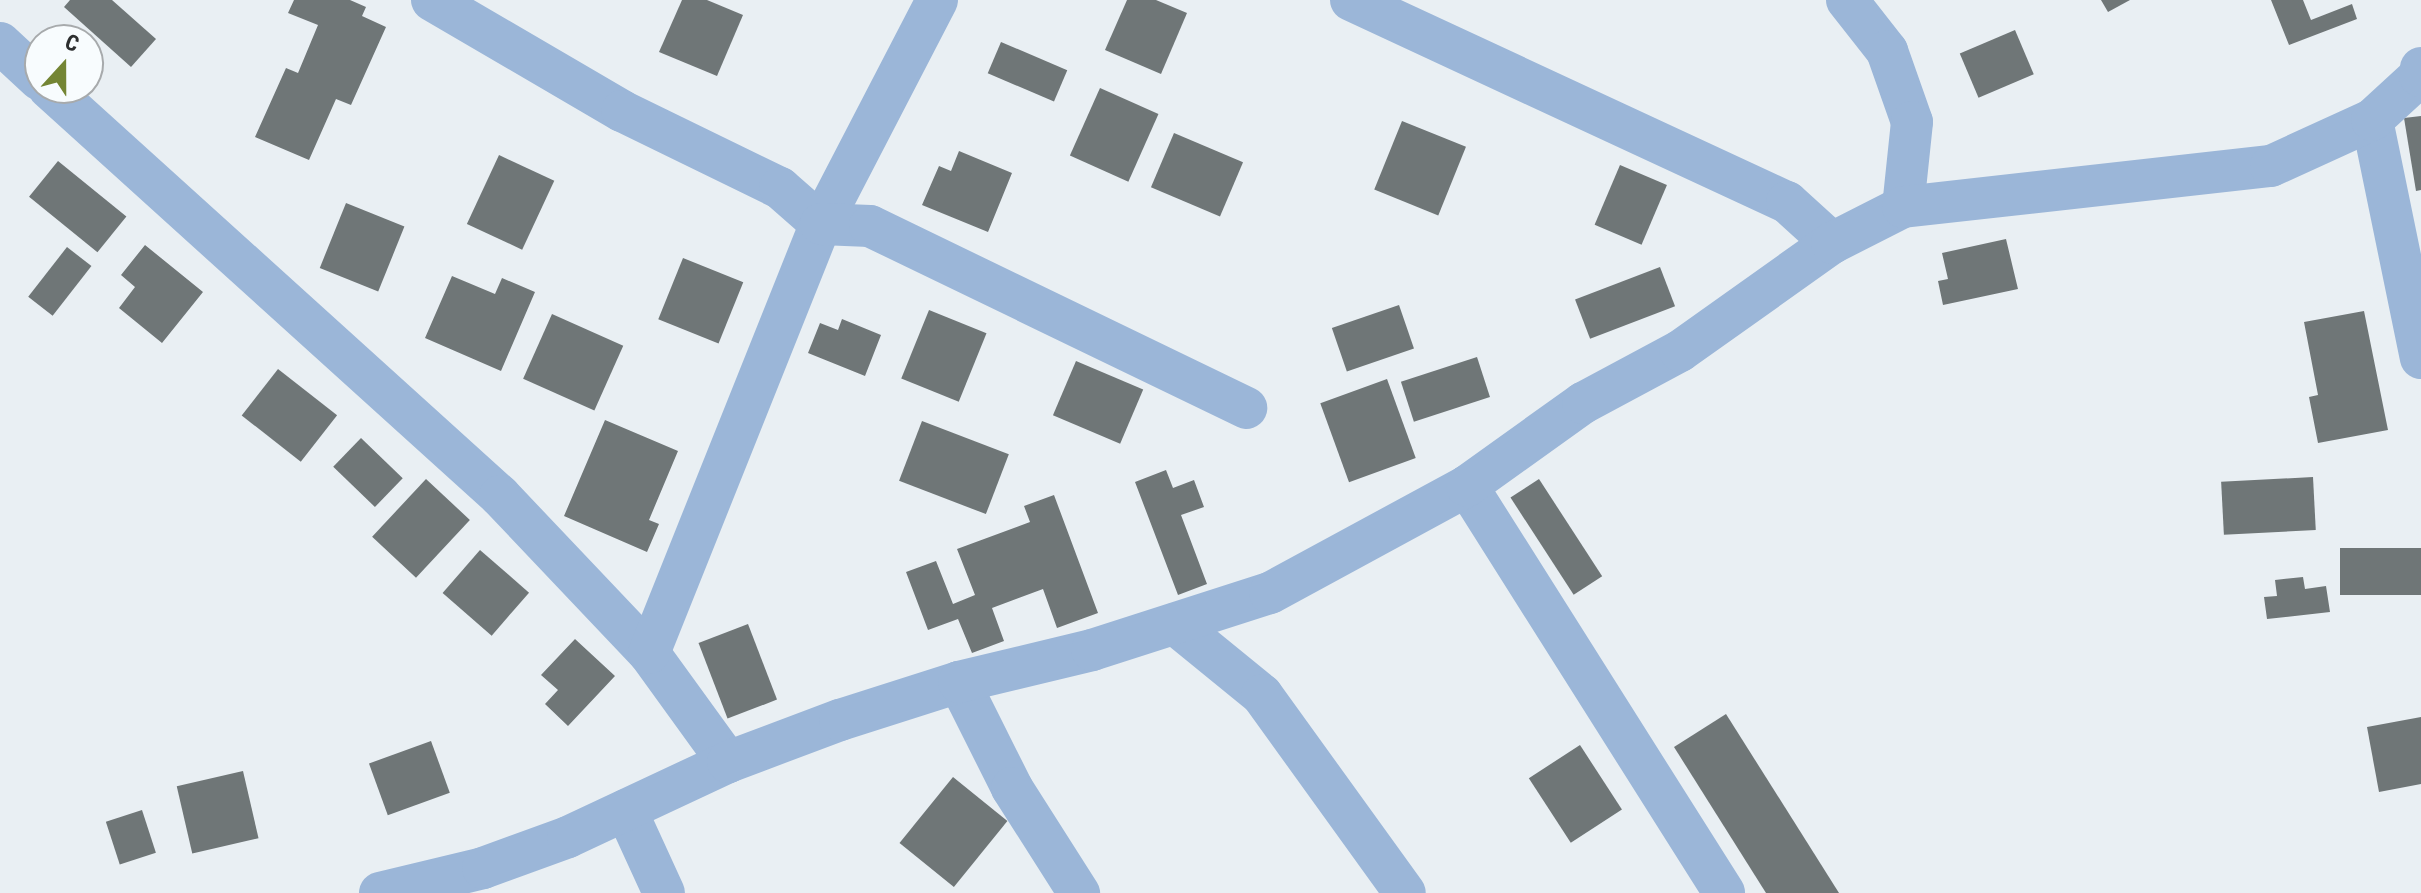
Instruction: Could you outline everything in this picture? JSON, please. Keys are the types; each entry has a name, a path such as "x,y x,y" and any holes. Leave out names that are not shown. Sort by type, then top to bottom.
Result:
{"street":[{"path":"432,0 622,111 780,188 821,224 870,226 1246,408"},
{"path":"649,653 821,224 937,0"},
{"path":"1351,0 1787,202 1832,243"},
{"path":"1847,0 1887,51 1912,122 1903,207"},
{"path":"0,43 24,65"},
{"path":"380,893 483,868 626,810 728,762 959,682 1175,624 1270,593 1467,486 1583,403 1680,351 1832,243 1903,207 2271,166 2372,120 2421,76 2421,68"},
{"path":"67,104 500,496 649,653 728,762"},
{"path":"2372,120 2421,358"},
{"path":"1467,486 1724,893"},
{"path":"1175,624 1262,695 1405,893"},
{"path":"959,682 1012,788 1079,893"},
{"path":"626,810 664,893"}],"building":[{"path":"70,0 112,0 156,39 131,67 104,43 104,24 83,24 64,7"},
{"path":"294,0 350,0 366,7 362,16 386,27 351,105 336,99 309,160 255,137 286,68 298,73 318,25 288,13"},
{"path":"682,0 707,0 743,15 717,76 659,52"},
{"path":"1127,0 1156,0 1187,13 1161,74 1105,50"},
{"path":"2101,0 2130,0 2108,12"},
{"path":"2271,0 2303,0 2311,20 2352,4 2357,19 2289,45"},
{"path":"2015,30 2034,74 1979,98 1960,53"},
{"path":"1001,42 1067,70 1054,101 988,73"},
{"path":"1100,88 1158,114 1128,182 1070,156"},
{"path":"2421,116 2421,190 2416,191 2404,118"},
{"path":"1402,121 1466,147 1438,215 1374,190"},
{"path":"1174,133 1243,162 1220,217 1151,187"},
{"path":"959,151 1012,173 988,232 922,205 939,166 951,171"},
{"path":"499,155 554,181 522,250 467,224"},
{"path":"58,161 126,216 97,252 29,197"},
{"path":"1620,165 1667,185 1642,245 1595,225"},
{"path":"346,203 404,227 378,292 320,268"},
{"path":"2006,239 2018,289 1943,305 1938,281 1948,279 1942,253"},
{"path":"145,245 203,292 162,343 119,308 135,287 121,275"},
{"path":"67,247 91,266 53,316 28,297"},
{"path":"683,258 743,282 719,344 658,319"},
{"path":"1660,267 1675,306 1590,339 1575,300"},
{"path":"452,276 495,294 502,278 535,292 501,371 425,338"},
{"path":"1399,305 1414,348 1347,372 1332,328"},
{"path":"929,310 986,333 959,402 901,379"},
{"path":"2364,311 2388,430 2318,443 2309,397 2318,395 2304,322"},
{"path":"552,314 623,346 594,411 523,379"},
{"path":"842,319 881,335 865,376 808,353 820,323 838,330"},
{"path":"1477,357 1490,397 1414,422 1401,382"},
{"path":"1076,361 1143,390 1120,444 1053,415"},
{"path":"278,369 337,415 301,462 242,415"},
{"path":"1387,379 1416,458 1349,482 1320,403"},
{"path":"605,420 678,451 649,520 659,524 647,552 564,516"},
{"path":"922,421 1009,454 986,514 899,481"},
{"path":"361,438 403,478 375,507 333,467"},
{"path":"1166,470 1173,488 1194,480 1204,507 1181,515 1207,584 1178,595 1135,482"},
{"path":"2313,477 2316,530 2224,535 2221,482"},
{"path":"426,479 470,520 416,578 372,537"},
{"path":"1539,479 1602,576 1574,595 1510,498"},
{"path":"1054,495 1098,613 1057,628 1043,589 992,608 1004,641 972,653 958,619 928,630 906,572 936,561 953,604 975,595 957,549 1030,522 1024,506"},
{"path":"2340,548 2421,548 2421,595 2340,595"},
{"path":"480,550 529,593 492,636 443,593"},
{"path":"2303,577 2305,589 2326,586 2330,612 2267,619 2264,597 2277,596 2275,580"},
{"path":"748,624 777,700 728,719 699,643"},
{"path":"575,639 615,676 568,726 545,704 558,690 541,675"},
{"path":"1726,714 1839,893 1766,893 1674,747"},
{"path":"2421,717 2421,784 2379,792 2367,727"},
{"path":"431,741 450,793 388,815 369,764"},
{"path":"1580,745 1622,810 1571,843 1529,778"},
{"path":"243,771 259,838 192,854 177,786"},
{"path":"953,777 1007,821 954,887 900,843"},
{"path":"142,810 156,853 120,865 106,822"}]}
